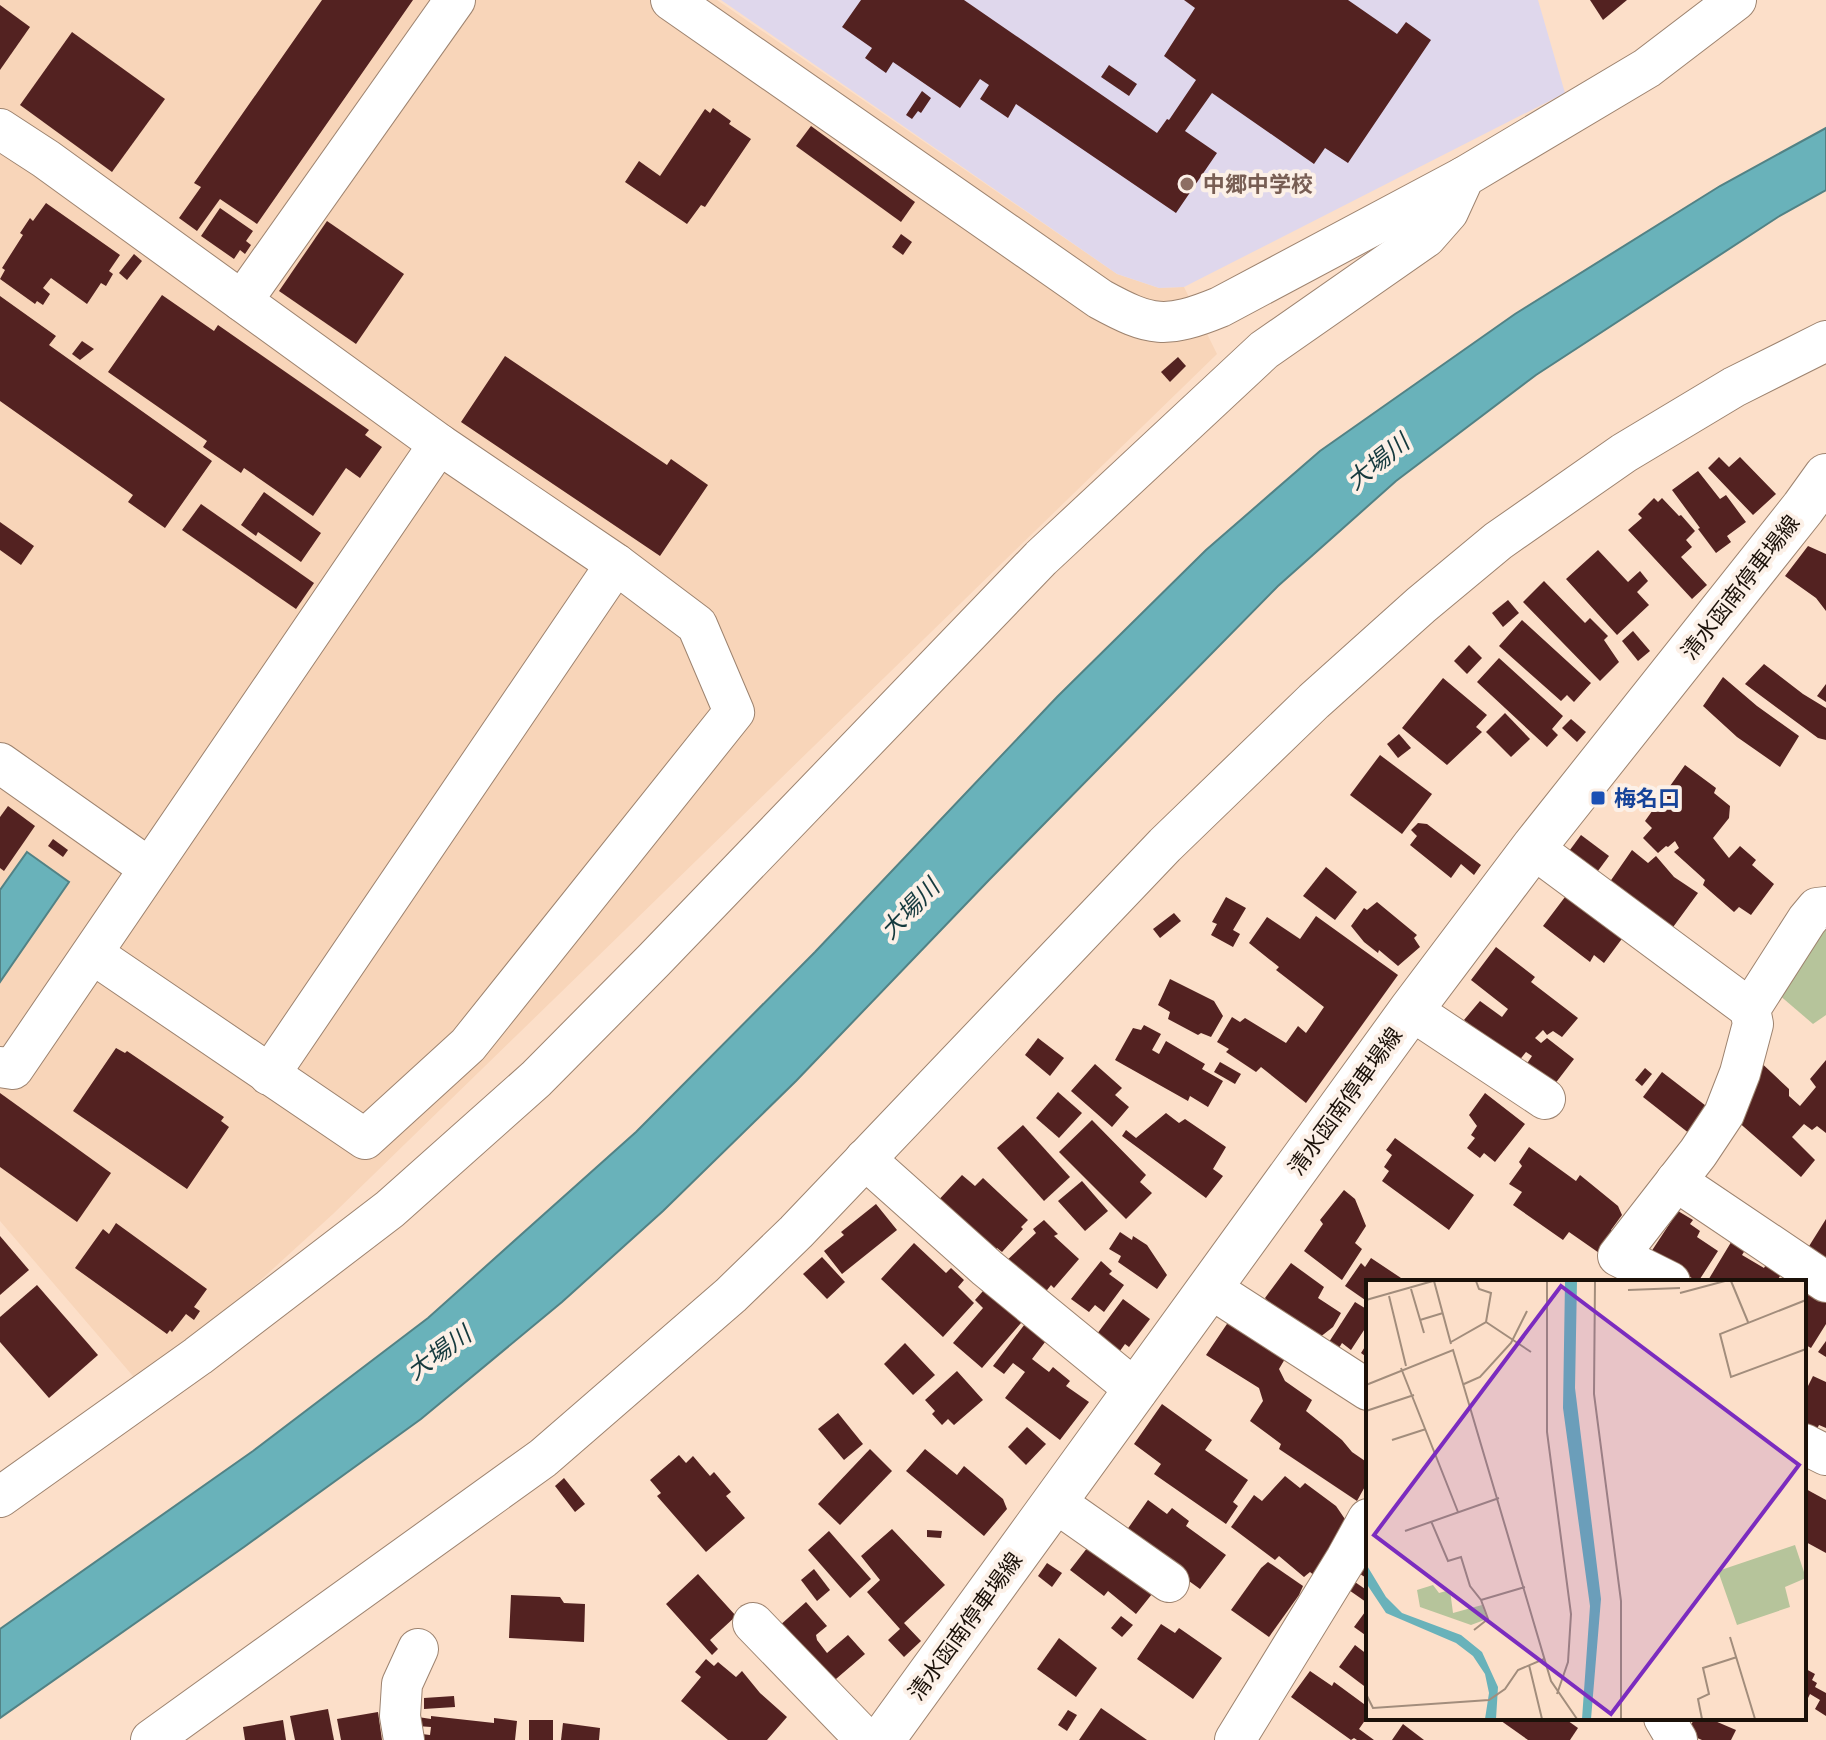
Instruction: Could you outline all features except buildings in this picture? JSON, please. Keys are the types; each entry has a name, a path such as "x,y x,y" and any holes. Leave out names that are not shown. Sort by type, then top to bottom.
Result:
{"main road":[{"name":"清水函南停車場線","path":"885,1737 1411,1010 1533,848 1818,502"}],"street":[{"path":"242,301 455,0"},
{"path":"671,0 1100,299 1130,315 1156,323 1188,320 1220,307 1464,177 1647,68 1736,0"},
{"path":"0,129 46,159 439,444 616,564 697,625 734,712 468,1045 365,1139 93,954"},
{"path":"0,1497 198,1356 390,1209 536,1079 1041,558 1264,350 1426,237 1448,212 1464,177"},
{"path":"151,1740 543,1458 731,1295 796,1232 1165,845 1314,701 1421,605 1498,541 1624,453 1734,387 1826,341"},
{"path":"0,1067 13,1069 439,444"},
{"path":"269,1075 616,564"},
{"path":"0,763 149,868"},
{"path":"1533,848 1750,1009 1753,1024 1731,1099 1715,1127 1618,1256 1666,1280"},
{"path":"1750,1009 1807,920 1817,908 1826,907"},
{"path":"1411,1010 1545,1099"},
{"path":"865,1159 987,1268 1137,1391"},
{"path":"1676,1181 1826,1282"},
{"path":"1210,1288 1366,1389"},
{"path":"1806,1445 1826,1455"},
{"path":"1055,1502 1169,1582"},
{"path":"1235,1740 1366,1523"},
{"path":"753,1623 885,1737"},
{"path":"404,1740 400,1716 402,1684 418,1649"},
{"path":"1665,1720 1677,1740"}],"shaded area":[{"path":"0,0 717,0 1117,274 1159,288 1184,287 1217,354 333,1214 205,1331 138,1382 0,1221"},
{"name":"中郷中学校","path":"721,0 1538,0 1565,93 1184,287 1159,288 1117,274"}],"green space":[{"path":"1826,913 1826,1015 1813,1024 1770,987"}],"water":[{"name":"大場川","path":"1826,128 1826,190 1778,217 1536,375 1396,481 1278,586 796,1081 663,1211 562,1302 421,1419 0,1718 0,1629 253,1451 428,1318 636,1132 815,952 1057,697 1206,550 1320,451 1515,314 1720,186"},
{"path":"27,852 69,882 0,982 0,890"}],"place":[{"name":"中郷中学校","path":"1187,184"},
{"name":"梅名口","path":"1598,798"}]}
